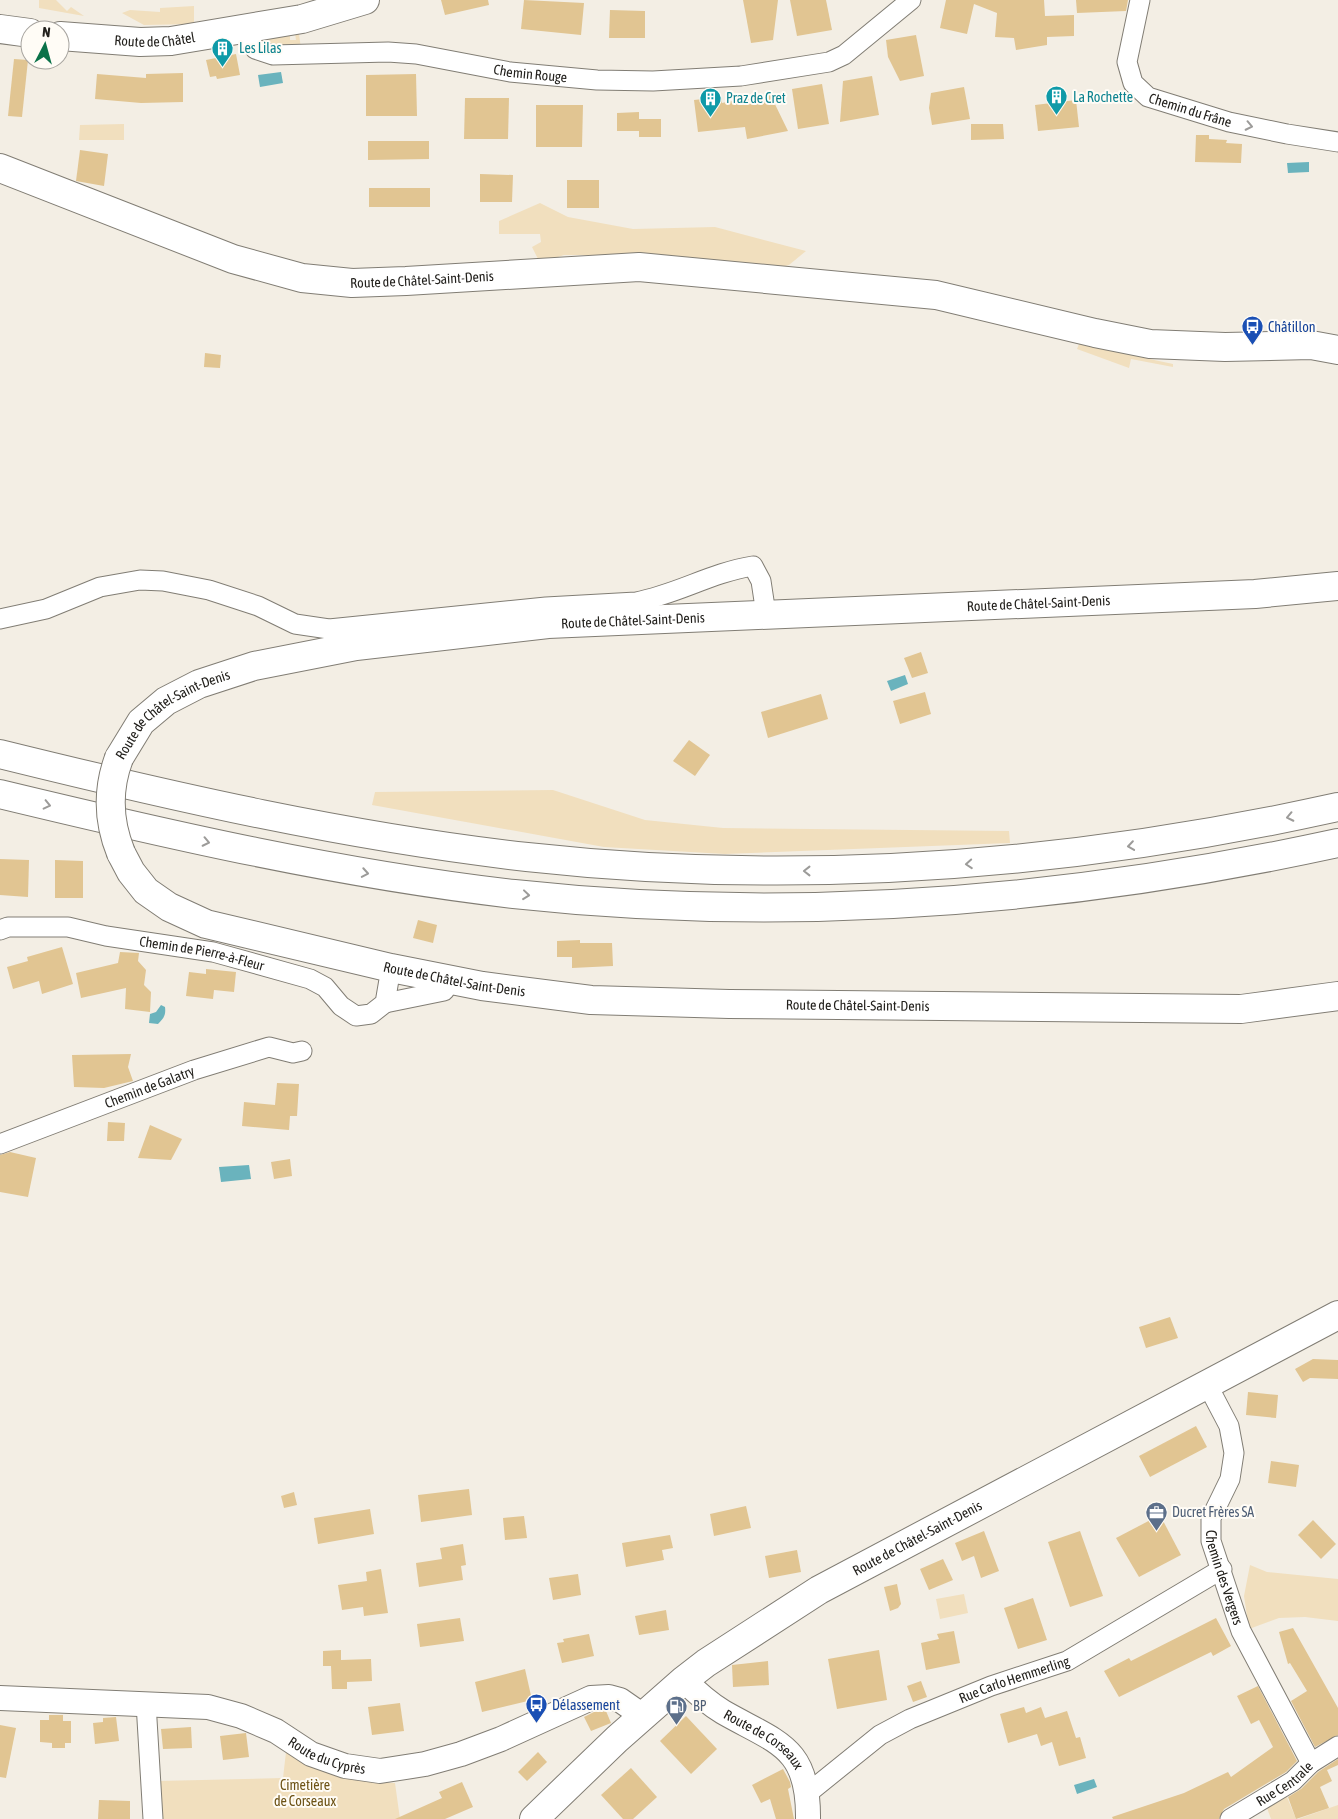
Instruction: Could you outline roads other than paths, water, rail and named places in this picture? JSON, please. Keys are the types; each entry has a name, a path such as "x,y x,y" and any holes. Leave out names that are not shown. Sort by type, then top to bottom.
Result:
{"main road":[{"name":"Route de Châtel","path":"70,37 140,42 171,41 302,19 365,0"},
{"path":"0,29 20,32"},
{"name":"Route de Châtel-Saint-Denis","path":"0,168 233,259 302,278 361,283 649,268 936,295 1095,334 1150,344 1224,347 1311,345 1338,350"},
{"name":"Route de Châtel-Saint-Denis","path":"1338,586 1255,594 548,624 356,646 254,666 198,684 166,701 141,722 119,758 113,777 110,800 112,828 120,852 131,872 146,890 185,916 248,936 452,980 590,1000 729,1004 1241,1009 1338,996"},
{"path":"0,754 199,800 380,836 526,857 701,869 877,869 1002,861 1090,852 1197,836 1338,807"},
{"path":"0,794 203,841 387,876 566,899 699,907 851,906 1000,897 1161,877 1338,843"},
{"name":"Route de Châtel-Saint-Denis","path":"534,1819 684,1680 706,1663 819,1590 1338,1315"}],"street":[{"name":"Chemin Rouge","path":"244,29 255,49 273,55 388,52 416,54 510,72 597,80 652,81 740,76 829,62 844,55 911,0"},
{"name":"Chemin du Frâne","path":"1140,0 1129,47 1129,74 1138,90 1148,98 1239,124 1338,142"},
{"path":"0,619 46,609 100,586 128,580 150,580 182,584 234,597 301,625 341,629 448,616 636,602 663,596 713,575 754,566 761,581 766,614"},
{"name":"Chemin de Pierre-à-Fleur","path":"0,930 8,927 68,928 106,936 213,952 310,979 325,986 341,1006 356,1016 371,1014 385,1003 444,991 452,980"},
{"path":"385,1003 391,968"},
{"name":"Chemin de Galatry","path":"0,1144 58,1120 194,1070 269,1047 293,1053 302,1051"},
{"name":"Chemin des Vergers","path":"1207,1384 1229,1426 1234,1453 1230,1479 1211,1518 1211,1541 1222,1569 1240,1631 1311,1764"},
{"name":"Rue Carlo Hemmerling","path":"808,1793 880,1735 910,1719 991,1686 1067,1661 1222,1569"},
{"name":"Route de Corseaux","path":"684,1680 703,1698 721,1711 784,1745 801,1772 808,1793 808,1819"},
{"name":"Route du Cyprès","path":"0,1698 208,1707 241,1716 276,1731 311,1754 345,1766 380,1771 425,1764 461,1754 501,1739 592,1698 609,1697 620,1700 643,1716"},
{"path":"146,1703 154,1819"},
{"name":"Rue Centrale","path":"1230,1819 1292,1781 1311,1764 1333,1749"}],"water":[{"path":"281,72 283,83 260,87 258,75"},
{"path":"1309,162 1309,172 1288,173 1287,163"},
{"path":"905,675 908,684 891,691 887,681"},
{"path":"161,1005 165,1007 163,1018 158,1024 149,1023 150,1014 156,1012"},
{"path":"249,1165 251,1179 221,1182 219,1167"},
{"path":"1094,1779 1097,1787 1077,1794 1074,1785"}],"place":[{"name":"Les Lilas","path":"223,67"},
{"name":"La Rochette","path":"1057,116"},
{"name":"Praz de Cret","path":"710,117"},
{"name":"Châtillon","path":"1252,346"},
{"name":"Ducret Frères SA","path":"1156,1531"},
{"name":"Délassement","path":"536,1724"},
{"name":"BP","path":"677,1725"}],"park label":[{"name":"Cimetière de Corseaux","path":"305,1794"}]}
